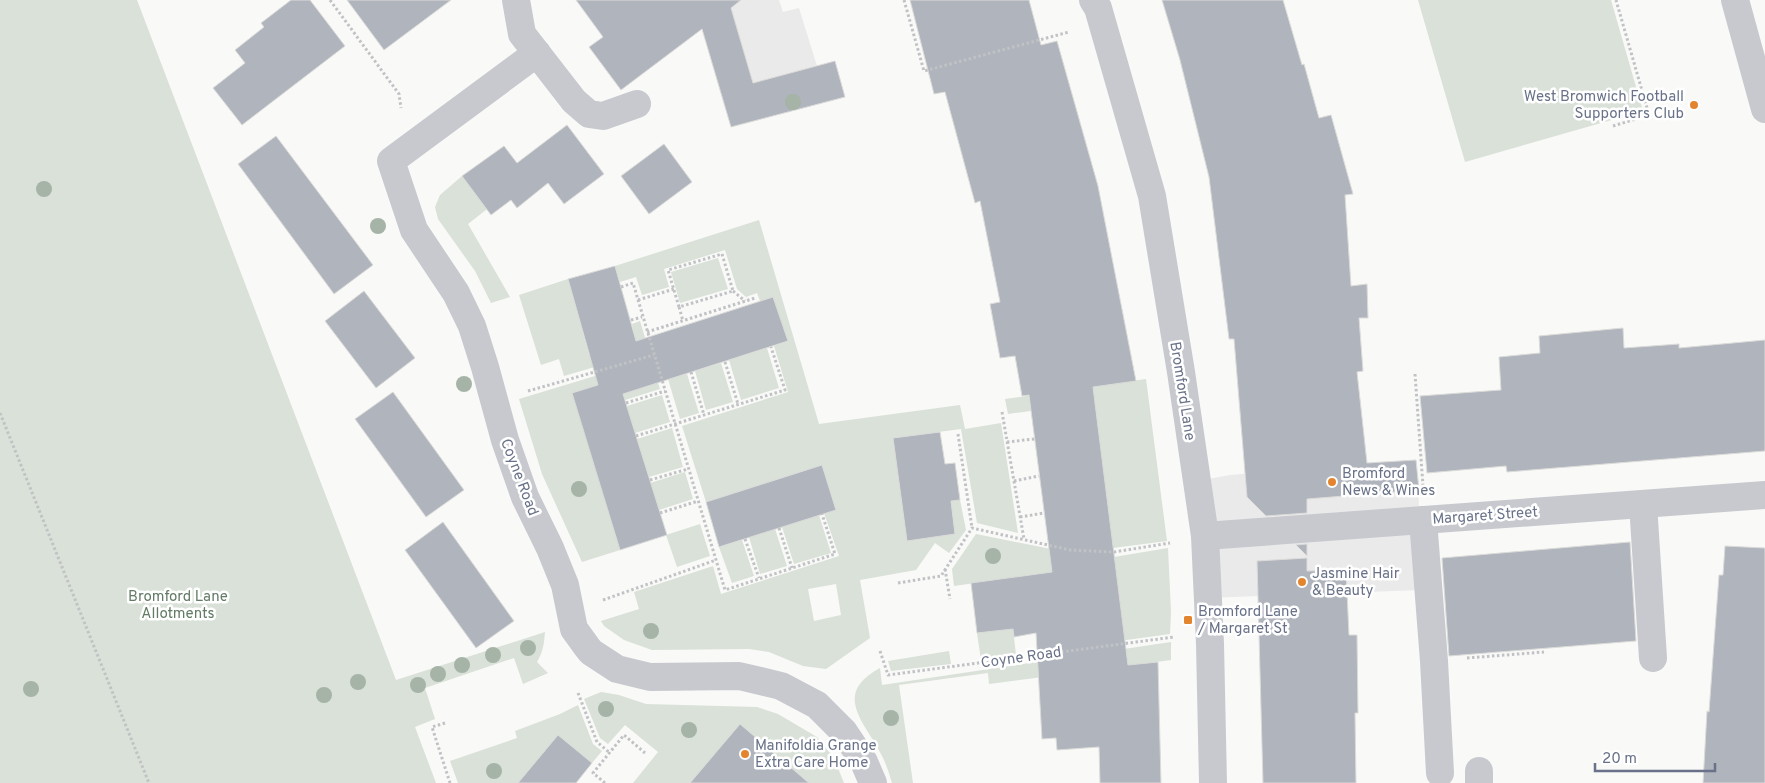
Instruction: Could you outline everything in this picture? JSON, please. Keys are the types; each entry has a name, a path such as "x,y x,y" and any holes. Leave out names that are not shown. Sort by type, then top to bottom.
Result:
{"street":[{"path":"516,0 522,34 574,101 589,114 603,116 637,104"},
{"path":"1735,0 1765,109"},
{"name":"Bromford Lane","path":"1096,3 1152,196 1181,372 1204,536 1210,644 1213,783"},
{"name":"Coyne Road","path":"537,54 391,161 414,230 456,293 472,326 486,367 505,440 525,497 565,584 574,629 591,652 616,669 650,677 739,676 781,686 817,705 844,732 864,762 873,783"},
{"name":"Margaret Street","path":"1204,536 1765,495"},
{"path":"1643,504 1653,658"},
{"path":"1423,520 1434,661 1440,773"}],"path":[{"path":"330,0 399,94 401,108"},
{"path":"904,0 924,71 1076,30"},
{"path":"1613,126 1649,115 1616,0"},
{"path":"683,321 668,270 722,254 733,291 745,301"},
{"path":"621,287 633,283 725,590 835,554 822,514"},
{"path":"638,300 674,290"},
{"path":"679,307 733,291"},
{"path":"647,332 755,298"},
{"path":"631,320 642,317"},
{"path":"636,436 785,390 770,347"},
{"path":"522,393 654,355"},
{"path":"725,362 738,404"},
{"path":"692,372 704,415"},
{"path":"1415,374 1423,488"},
{"path":"626,404 665,391"},
{"path":"1002,412 1024,540"},
{"path":"0,413 149,783"},
{"path":"898,583 941,576 972,528 958,434"},
{"path":"1007,442 1034,439"},
{"path":"650,480 688,468"},
{"path":"1014,481 1039,476"},
{"path":"660,513 698,501"},
{"path":"1020,517 1044,513"},
{"path":"779,528 792,568"},
{"path":"972,528 1070,550 1114,552 1173,543"},
{"path":"745,538 759,578"},
{"path":"600,601 716,560"},
{"path":"945,569 950,599"},
{"name":"Coyne Road","path":"880,651 888,675 1180,636"},
{"path":"1434,661 1544,652"},
{"path":"578,693 597,742 610,753"},
{"path":"445,722 432,727 450,783"},
{"path":"605,783 593,773 624,735 646,753"}],"shaded area":[{"path":"694,0 779,0 783,12 799,8 817,66 835,61 845,97 731,127"},
{"path":"1416,460 1419,490 1418,551 1421,590 1208,598 1197,481 1230,475"}],"green space":[{"name":"Bromford Lane Allotments","path":"0,0 137,0 396,680 545,632 543,648 537,662 548,673 523,684 514,658 425,688 435,719 415,727 436,783 0,783"},
{"path":"1418,0 1611,0 1643,111 1465,162"},
{"path":"462,176 487,209 468,224 510,297 491,303 475,271 438,219 435,207 440,195"},
{"path":"759,220 819,424 960,405 965,429 1001,423 1018,533 977,523 961,429 893,438 907,541 955,534 951,501 960,500 966,530 949,553 935,543 916,570 860,580 870,638 826,669 803,666 769,652 749,649 652,650 624,640 604,626 601,621 639,609 634,592 713,566 721,594 839,556 824,513 836,509 822,465 706,502 682,426 788,392 774,346 788,341 773,297 760,301 757,293 746,297 737,289 725,250 664,269 669,287 642,295 636,277 620,282 615,266","holes":["836,584 841,615 814,621 808,589"]},
{"path":"718,258 728,289 680,303 671,272"},
{"path":"568,279 589,355 636,342 632,324 640,321 649,351 564,376 559,359 541,365 519,295"},
{"path":"767,348 779,388 741,400 729,360"},
{"path":"651,359 660,389 625,400 620,550 582,562 542,474 519,399"},
{"path":"721,363 733,402 706,410 695,371"},
{"path":"687,374 699,413 680,419 668,379"},
{"path":"1146,379 1167,541 1113,548 1095,402 1008,414 1005,399"},
{"path":"662,395 670,422 635,433 627,406"},
{"path":"672,428 683,467 649,477 637,439"},
{"path":"685,472 693,499 659,510 650,483"},
{"path":"819,515 831,553 794,564 782,527"},
{"path":"700,524 710,556 677,567 666,535"},
{"path":"775,529 787,566 760,574 749,537"},
{"path":"976,534 1071,553 1073,569 954,586 952,569"},
{"path":"742,540 754,576 732,583 719,547"},
{"path":"1168,548 1171,612 1170,634 1054,650 1122,620 1114,557"},
{"path":"1013,629 1016,655 981,660 977,633"},
{"path":"1171,642 1171,660 989,684 988,673 899,685 913,783 892,783 883,757 856,708 855,698 858,688 866,678 880,668 882,685"},
{"path":"949,651 951,664 891,671 888,661"},
{"path":"601,692 619,695 646,704 757,707 778,714 817,737 834,758 844,783 809,783 740,724 690,783 633,783 658,752 625,725 608,744 600,738 584,699"},
{"path":"578,705 593,744 602,751 592,763 558,735 518,783 458,783 450,761 517,738 515,731"}],"building":[{"path":"291,0 310,0 345,46 242,125 213,88 245,63 235,50 264,27 261,23"},
{"path":"347,0 451,0 384,50"},
{"path":"576,0 741,0 731,8 753,83 835,61 845,97 731,127 702,29 621,90 589,47 603,37"},
{"path":"910,0 1029,0 1041,45 1057,41 1098,186 1136,381 1093,387 1128,665 1158,662 1161,783 1100,783 1099,747 1057,750 1056,738 1042,739 1036,633 1014,637 1013,629 977,633 971,583 1052,572 1029,395 1022,396 1015,356 1000,358 990,304 1000,302 980,201 975,203 945,92 934,94"},
{"path":"1162,0 1283,0 1319,118 1331,115 1353,194 1345,195 1351,286 1367,284 1368,318 1359,318 1363,371 1357,372 1367,463 1416,460 1419,490 1307,499 1307,513 1266,516 1247,497 1234,339 1229,339 1209,177 1180,60"},
{"path":"567,125 604,174 564,204 548,183 517,208 511,200 491,215 462,176 504,146 517,163"},
{"path":"276,136 373,265 334,294 238,164"},
{"path":"664,144 692,182 649,214 621,176"},
{"path":"615,266 636,341 773,297 788,341 623,394 667,535 620,550 572,393 598,385 568,279"},
{"path":"364,291 415,358 376,388 325,321"},
{"path":"1623,328 1624,348 1679,344 1679,348 1765,340 1765,451 1507,472 1506,466 1427,473 1420,396 1501,390 1499,357 1540,353 1539,336"},
{"path":"393,392 464,490 426,517 355,419"},
{"path":"940,432 945,464 955,463 960,500 951,501 955,534 907,541 893,438"},
{"path":"822,465 836,510 719,547 706,502"},
{"path":"443,522 514,621 476,648 405,550"},
{"path":"1630,542 1636,641 1449,656 1442,558"},
{"path":"1307,544 1307,556 1296,545"},
{"path":"1725,546 1765,548 1765,783 1703,783 1707,711 1709,712 1719,575 1723,575"},
{"path":"1307,558 1307,571 1346,570 1349,635 1357,635 1358,713 1355,713 1356,783 1263,783 1257,561"},
{"name":"Manifoldia Grange Extra Care Home","path":"740,724 809,783 690,783"},
{"path":"558,735 592,763 576,783 518,783"}],"place":[{"name":"West Bromwich Football Supporters Club","path":"1694,105"},
{"name":"Bromford News & Wines","path":"1332,482"},
{"name":"Jasmine Hair & Beauty","path":"1302,582"},
{"name":"Bromford Lane / Margaret St","path":"1188,620"},
{"name":"Manifoldia Grange Extra Care Home","path":"745,754"}]}
